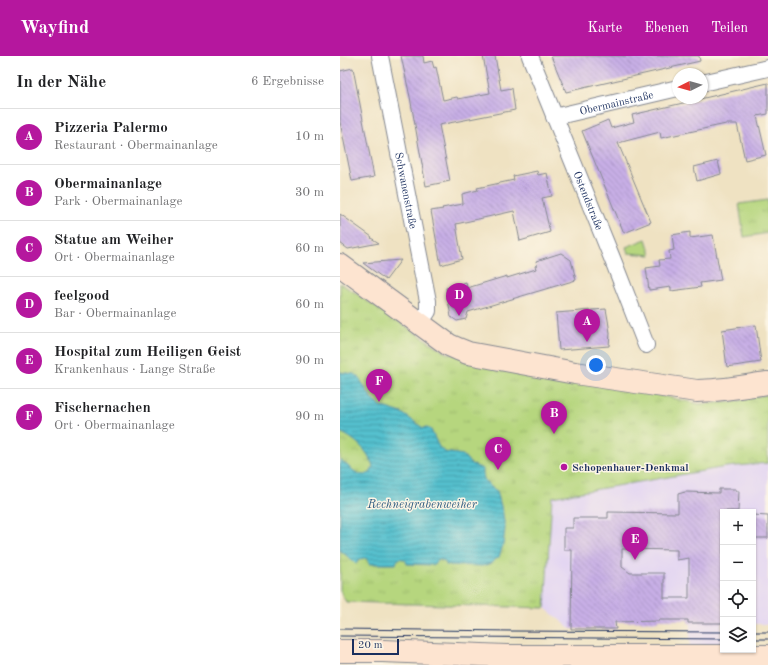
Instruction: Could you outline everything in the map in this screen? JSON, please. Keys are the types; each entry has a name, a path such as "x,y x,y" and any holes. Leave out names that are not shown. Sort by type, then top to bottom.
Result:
{"main road":[{"path":"340,265 449,345 468,353 575,373 697,391 768,383"},
{"path":"340,651 383,651 505,660 754,659"}],"street":[{"name":"Schwanenstraße","path":"380,56 428,301 428,311 420,324"},
{"name":"Ostendstraße","path":"530,56 646,345"},
{"path":"708,82 768,68"},
{"name":"Obermainstraße","path":"554,117 672,89"}],"shaded area":[{"path":"768,463 768,624 756,624 756,509 720,509 721,665 690,665 690,623 688,620 659,620 655,622 643,622 616,619 616,629 571,629 545,608 552,497 726,467"}],"green space":[{"path":"768,200 768,233 744,237 739,204"},
{"path":"646,239 651,255 628,253 626,247"},
{"path":"340,283 446,353 700,404 733,402 768,394 768,463 726,467 552,497 545,608 346,602 340,591"}],"water":[{"name":"Rechneigrabenweiher","path":"340,372 354,374 359,378 371,399 383,407 402,413 423,428 427,427 431,430 439,447 445,452 463,455 471,464 483,469 486,482 497,491 503,514 505,529 503,545 499,557 491,563 483,566 446,565 442,560 437,560 434,565 407,564 406,561 401,559 397,560 396,564 369,564 364,558 355,563 340,550 340,459 354,471 364,475 370,473 373,466 364,450 351,438 340,432"}],"building":[{"path":"401,56 423,56 424,63 432,61 434,68 436,67 443,100 457,97 458,99 490,93 483,56 495,56 501,90 512,88 515,110 439,125 450,181 426,186"},
{"path":"551,56 699,56 700,61 566,92"},
{"path":"353,68 374,177 352,181 340,122 340,71"},
{"path":"768,83 768,114 757,116 766,155 745,160 737,124 726,124 661,138 660,132 618,143 651,222 624,233 582,131 608,120 611,128 634,122 632,115 679,104 708,104 708,97"},
{"path":"718,161 721,174 697,181 694,167"},
{"path":"537,171 538,175 547,173 552,196 542,198 550,232 520,241 514,211 456,224 462,259 441,265 431,211 463,204 462,194 478,190 477,188 514,180 513,176"},
{"path":"340,214 379,243 348,249 340,243"},
{"path":"690,232 690,238 713,235 721,280 700,283 701,287 671,291 671,287 649,290 646,268 660,266 659,260 670,259 669,251 674,250 672,235"},
{"path":"561,253 571,260 576,280 468,312 466,319 457,321 451,317 446,288 466,282 467,288 507,276 507,278 536,269 536,261"},
{"path":"401,260 386,280 363,263"},
{"path":"606,309 610,333 609,346 559,350 556,313"},
{"path":"756,325 761,362 727,367 722,330"},
{"path":"719,489 736,489 736,491 739,491 738,509 720,509 720,623 688,623 688,620 659,620 615,622 616,629 571,629 572,550 564,550 564,528 573,528 573,518 608,518 608,512 678,513 678,494 685,492 719,493","holes":["622,549 677,550 677,560 689,558 689,598 664,598 664,573 630,573 622,567"]},
{"path":"756,515 768,516 768,538 756,538"}],"tram line":[{"path":"340,629 720,632"},
{"path":"756,632 768,632"},
{"path":"340,636 720,639"},
{"path":"756,639 768,639"}],"place":[{"name":"feelgood","path":"459,316"},
{"name":"Pizzeria Palermo","path":"587,342"},
{"name":"Fischernachen","path":"379,402"},
{"name":"Obermainanlage","path":"554,434"},
{"name":"Schopenhauer-Denkmal","path":"564,467"},
{"name":"Statue am Weiher","path":"498,470"},
{"name":"Hospital zum Heiligen Geist","path":"635,560"}]}
